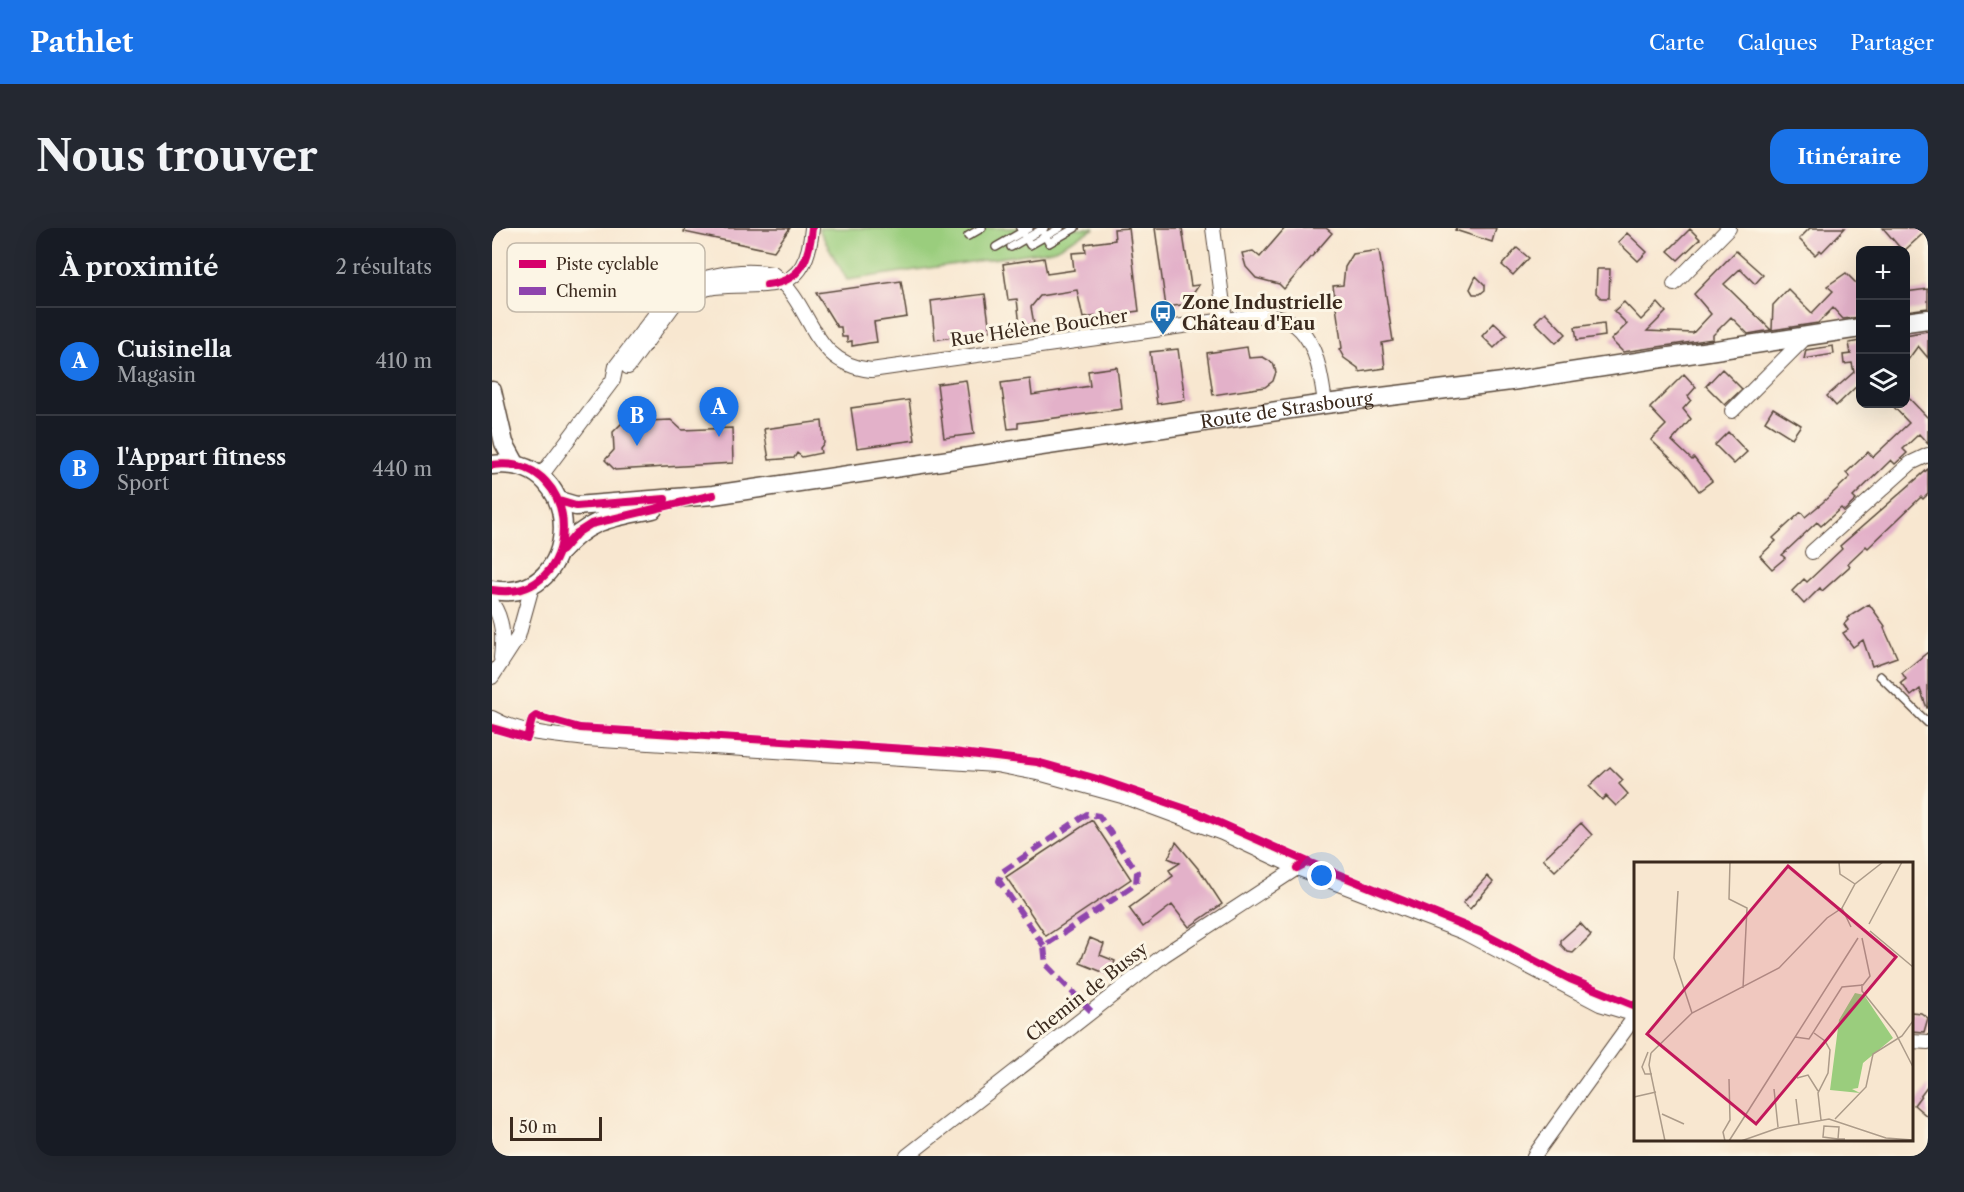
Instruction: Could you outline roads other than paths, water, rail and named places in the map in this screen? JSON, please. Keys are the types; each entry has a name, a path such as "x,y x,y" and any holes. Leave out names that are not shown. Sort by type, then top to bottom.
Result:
{"main road":[{"path":"1910,321 1928,319"},
{"name":"Route de Strasbourg","path":"560,501 576,506 713,495 1325,404 1511,381 1856,329"},
{"path":"492,391 504,443 516,465"},
{"path":"492,465 516,465 540,477 560,501 564,518 564,536 560,552"},
{"name":"Route de Strasbourg","path":"533,583 549,570 560,552 577,533 591,524 713,495"},
{"path":"492,590 516,589 533,583"}],"street":[{"path":"705,277 766,278 773,274 784,282 795,277 801,267 812,228"},
{"path":"1213,228 1225,320"},
{"path":"1674,284 1729,228"},
{"path":"801,267 801,307"},
{"path":"766,278 801,307"},
{"name":"Rue Hélène Boucher","path":"784,282 820,341 834,358 853,368 871,370 1225,320 1273,316 1286,319 1312,345 1320,365 1325,404"},
{"path":"540,477 613,380 616,366 659,312"},
{"path":"1732,411 1807,336"},
{"path":"1812,552 1911,463 1928,455"},
{"path":"492,677 518,637 533,583"},
{"path":"492,603 499,614 504,633 501,660"},
{"path":"492,718 504,725 529,731 586,739 996,765 1042,774 1122,796 1222,834 1297,868 1462,932 1600,1004 1634,1015"},
{"name":"Chemin de Bussy","path":"907,1156 1164,955 1297,868"},
{"path":"1534,1156 1634,1016"},
{"path":"1913,1041 1928,1042"}],"lane":[{"path":"996,247 1024,231 1060,228"},
{"path":"1043,230 1049,243 1075,228"},
{"path":"968,237 980,229"},
{"path":"1011,247 1024,231"},
{"path":"1880,676 1928,723"}],"place":[{"name":"Zone Industrielle Château d'Eau","path":"1163,336"},
{"name":"Cuisinella","path":"719,437"},
{"name":"l'Appart fitness","path":"637,446"}]}
